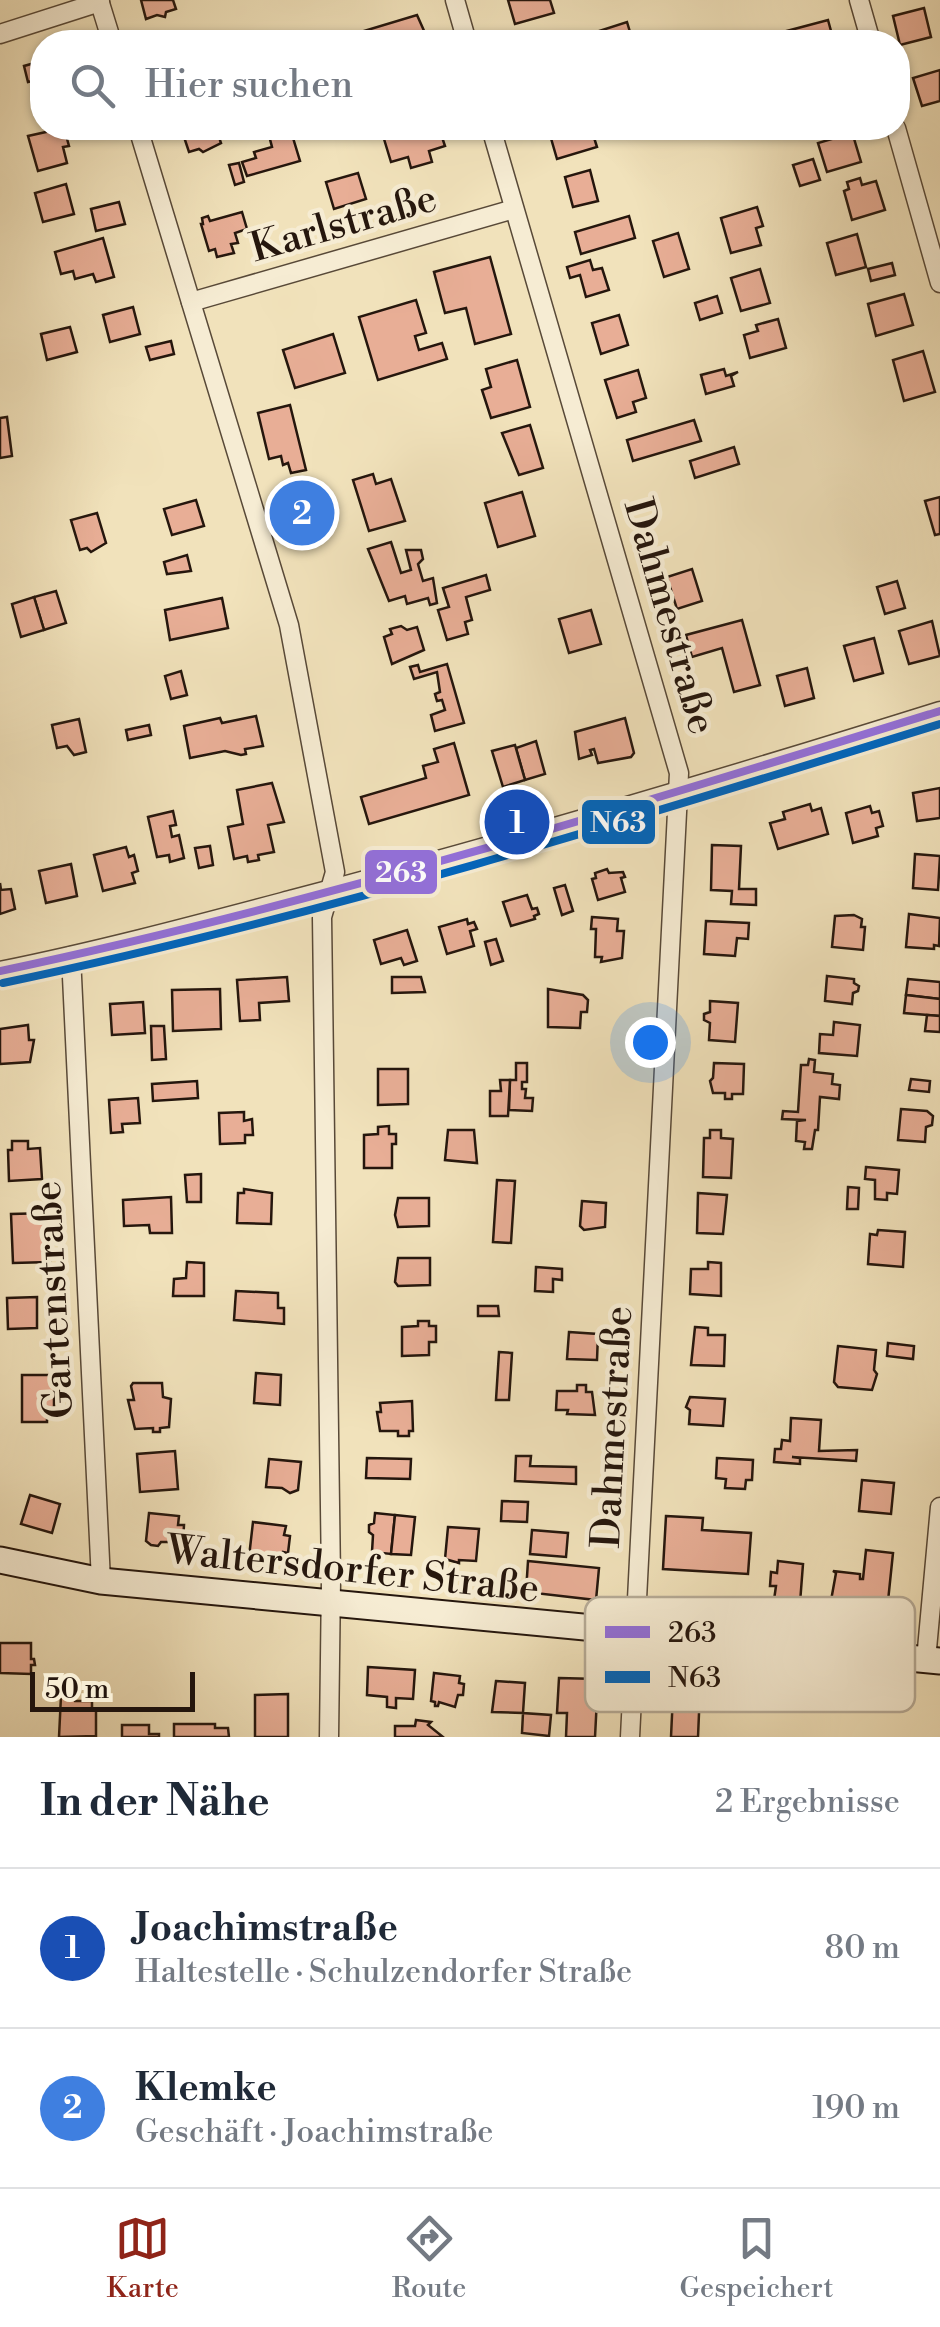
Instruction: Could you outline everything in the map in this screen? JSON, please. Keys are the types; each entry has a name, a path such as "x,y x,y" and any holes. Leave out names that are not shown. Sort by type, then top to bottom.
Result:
{"street":[{"path":"455,0 464,30"},
{"path":"859,0 868,30"},
{"path":"0,34 100,1 108,30"},
{"path":"142,140 288,625 335,872 322,917 329,1737"},
{"name":"Dahmestraße","path":"494,140 676,755 679,793 638,1597"},
{"path":"899,140 940,282"},
{"name":"Karlstraße","path":"192,302 514,209"},
{"path":"0,971 330,890 679,793 940,711"},
{"name":"Gartenstraße","path":"71,956 101,1581"},
{"path":"933,1660 940,1507"},
{"name":"Waltersdorfer Straße","path":"0,1560 101,1581 585,1629"},
{"name":"Dahmestraße","path":"630,1737 631,1712"}],"building":[{"path":"141,0 173,0 176,9 166,12 165,17 146,19"},
{"path":"508,0 550,0 554,13 515,24"},
{"path":"924,8 931,37 910,42 910,30 896,30 893,16"},
{"path":"417,15 424,30 367,30"},
{"path":"828,20 831,30 790,30"},
{"path":"627,22 629,30 602,30"},
{"path":"30,64 30,82 28,82 24,66"},
{"path":"940,70 940,101 922,106 913,78"},
{"path":"28,136 30,140 67,140 69,146 63,147 67,163 38,171"},
{"path":"185,140 221,143 203,152 189,152"},
{"path":"270,140 294,140 300,161 247,176 242,162 256,158 254,152 272,147"},
{"path":"384,140 443,140 445,146 429,151 432,162 411,168 408,157 391,162"},
{"path":"551,140 595,140 597,147 557,159"},
{"path":"854,140 861,162 827,172 818,143"},
{"path":"813,159 820,180 800,186 793,165"},
{"path":"239,163 244,182 235,185 229,165"},
{"path":"590,170 598,201 573,207 565,177"},
{"path":"358,173 366,199 334,209 326,182"},
{"path":"860,178 862,185 876,181 885,210 852,220 844,191 849,189 847,182"},
{"path":"66,184 74,214 43,222 35,193"},
{"path":"119,202 125,224 96,231 91,209"},
{"path":"757,207 763,226 756,228 761,245 731,253 721,218"},
{"path":"242,212 247,229 235,233 238,243 231,244 234,253 217,257 215,249 209,251 202,218 208,216 210,221"},
{"path":"629,216 635,238 581,254 575,232"},
{"path":"678,233 689,269 664,277 653,241"},
{"path":"857,234 866,267 836,275 827,243"},
{"path":"103,238 114,277 96,282 93,274 75,279 73,271 61,274 55,252"},
{"path":"490,257 511,334 475,344 466,308 445,313 434,272"},
{"path":"590,260 593,270 602,268 609,290 586,297 580,275 570,278 567,267"},
{"path":"892,263 895,275 871,281 868,269"},
{"path":"760,269 770,303 741,311 731,278"},
{"path":"904,294 913,325 876,336 868,304"},
{"path":"717,296 722,313 700,320 695,303"},
{"path":"416,300 426,333 415,336 419,350 442,343 447,359 378,380 359,317"},
{"path":"133,307 140,334 110,342 103,315"},
{"path":"619,315 628,345 601,354 592,323"},
{"path":"778,319 786,348 750,358 744,335 758,331 756,325"},
{"path":"70,327 77,352 47,360 41,334"},
{"path":"333,334 345,373 295,388 283,350"},
{"path":"171,341 174,354 150,360 146,347"},
{"path":"923,351 935,392 904,401 893,360"},
{"path":"517,360 530,407 491,418 482,390 491,387 486,369"},
{"path":"724,369 726,376 738,372 731,376 734,386 706,394 701,375"},
{"path":"638,370 646,398 633,402 636,412 617,418 605,380"},
{"path":"290,405 306,470 291,473 281,456 269,459 258,413"},
{"path":"7,417 12,456 0,458 0,418"},
{"path":"694,420 701,441 633,461 627,440"},
{"path":"530,425 543,468 519,475 502,433"},
{"path":"734,447 739,464 695,478 690,461"},
{"path":"373,474 376,484 391,479 405,521 369,531 353,480"},
{"path":"305,485 319,535 300,541 285,490"},
{"path":"522,492 535,536 498,547 485,503"},
{"path":"940,497 940,534 935,535 925,501"},
{"path":"196,500 204,526 172,535 164,509"},
{"path":"97,513 106,543 91,552 87,548 80,550 71,520"},
{"path":"391,542 401,573 411,570 406,550 421,550 423,559 418,564 423,581 433,578 437,603 430,605 428,598 407,604 405,596 389,601 368,549"},
{"path":"187,555 191,571 167,574 164,562"},
{"path":"692,569 702,601 677,609 667,577"},
{"path":"486,575 490,590 466,597 472,620 465,622 468,634 447,640 438,610 449,607 443,588"},
{"path":"897,581 905,608 885,614 877,587"},
{"path":"56,591 66,623 44,630 34,597"},
{"path":"34,597 44,630 21,637 12,604"},
{"path":"222,598 228,628 170,640 165,610"},
{"path":"591,610 601,644 569,653 559,619"},
{"path":"742,620 760,685 734,692 722,648 692,657 686,635"},
{"path":"932,621 940,656 909,664 899,631"},
{"path":"401,626 407,630 417,627 424,650 392,664 384,637 392,634 390,629"},
{"path":"874,638 883,673 854,681 844,646"},
{"path":"447,664 464,723 435,731 431,715 445,710 435,694 440,692 437,672 414,679 410,667 418,665 420,672"},
{"path":"807,668 814,698 785,706 777,676"},
{"path":"181,671 187,695 171,699 165,676"},
{"path":"256,716 263,746 245,749 246,754 241,755 225,751 190,758 184,726"},
{"path":"625,718 634,753 631,757 598,763 594,749 590,750 592,755 579,759 575,732"},
{"path":"79,719 86,752 74,755 67,746 57,748 52,725"},
{"path":"149,725 151,735 128,740 126,730"},
{"path":"536,741 545,774 525,780 516,748"},
{"path":"454,743 469,795 369,824 361,797 426,778 423,766 438,762 434,749"},
{"path":"515,745 525,780 503,787 492,751"},
{"path":"272,783 284,822 268,825 274,852 248,862 247,856 234,859 228,827 243,824 237,790"},
{"path":"940,788 940,818 917,821 913,793"},
{"path":"810,804 812,811 821,808 828,834 778,849 770,823 785,819 783,812"},
{"path":"870,806 872,813 879,811 883,826 876,828 878,836 853,843 846,813"},
{"path":"173,811 176,825 170,826 172,837 179,835 184,858 170,862 169,855 157,857 148,817"},
{"path":"712,845 741,846 739,889 756,889 756,905 731,904 732,891 711,890"},
{"path":"210,846 213,865 199,868 195,848"},
{"path":"126,847 129,857 134,855 138,871 132,873 135,883 103,891 94,855"},
{"path":"915,854 940,856 938,890 913,888"},
{"path":"71,864 77,896 46,903 39,871"},
{"path":"607,869 609,873 623,872 625,892 598,900 592,879 596,878 595,873"},
{"path":"0,883 1,890 11,889 15,909 0,914"},
{"path":"565,885 573,911 562,915 554,888"},
{"path":"527,895 532,909 537,908 539,914 535,919 511,926 503,902"},
{"path":"909,914 940,918 939,946 906,947"},
{"path":"854,915 862,919 861,927 865,927 863,950 832,947 835,916"},
{"path":"592,917 618,919 617,931 624,931 622,958 601,962 602,957 595,957 596,929 591,929"},
{"path":"467,919 477,929 470,931 474,946 447,954 439,927"},
{"path":"706,921 749,923 748,939 737,938 735,956 704,954"},
{"path":"407,930 417,961 404,965 401,958 381,964 374,940"},
{"path":"496,939 503,961 491,965 485,942"},
{"path":"827,976 854,979 859,986 853,993 852,1004 825,1001"},
{"path":"287,977 289,1001 259,1003 260,1020 240,1021 237,980"},
{"path":"392,977 421,977 425,992 392,993"},
{"path":"908,979 940,982 940,999 906,995"},
{"path":"220,989 221,1029 173,1031 172,990"},
{"path":"548,989 583,995 588,1000 587,1012 581,1012 580,1028 548,1027"},
{"path":"906,995 940,999 940,1016 904,1013"},
{"path":"710,1001 738,1003 735,1042 709,1040 710,1023 704,1020 704,1014 710,1012"},
{"path":"143,1002 145,1033 112,1035 110,1004"},
{"path":"927,1015 940,1016 940,1032 925,1031"},
{"path":"834,1022 860,1025 857,1056 819,1053 820,1034 833,1035"},
{"path":"28,1025 29,1040 34,1040 30,1062 0,1064 0,1029"},
{"path":"151,1026 164,1026 166,1059 152,1060"},
{"path":"809,1059 815,1060 814,1072 833,1074 832,1084 840,1085 839,1099 820,1097 818,1130 812,1149 804,1149 805,1142 796,1141 797,1121 806,1120 782,1119 783,1111 798,1112 801,1065 808,1065"},
{"path":"516,1063 527,1063 527,1082 522,1082 522,1089 526,1089 525,1098 533,1098 532,1111 509,1110 510,1080 516,1080"},
{"path":"714,1063 744,1064 743,1094 725,1099 725,1093 713,1093 710,1081"},
{"path":"378,1069 408,1069 408,1104 378,1105"},
{"path":"911,1079 930,1081 929,1092 909,1090"},
{"path":"500,1080 510,1080 508,1116 490,1116 490,1091 501,1091"},
{"path":"197,1081 198,1098 153,1101 152,1084"},
{"path":"138,1098 140,1123 122,1124 123,1132 111,1133 109,1100"},
{"path":"901,1109 927,1111 933,1116 932,1125 926,1127 925,1142 898,1140"},
{"path":"244,1112 244,1121 252,1119 253,1135 245,1135 245,1143 220,1144 219,1113"},
{"path":"389,1126 389,1134 396,1134 392,1168 364,1168 364,1135 378,1134 378,1127"},
{"path":"448,1130 474,1130 477,1163 445,1160"},
{"path":"710,1130 721,1130 721,1138 733,1139 731,1178 703,1177 704,1138 710,1138"},
{"path":"12,1141 28,1141 28,1149 40,1148 42,1179 9,1181 8,1150 12,1150"},
{"path":"866,1167 899,1170 897,1194 887,1193 887,1200 875,1199 875,1180 865,1179"},
{"path":"201,1174 201,1202 187,1202 185,1175"},
{"path":"497,1180 515,1181 511,1243 493,1242"},
{"path":"848,1187 859,1188 858,1209 847,1209"},
{"path":"244,1189 272,1193 271,1224 237,1223 238,1193 244,1193"},
{"path":"698,1193 727,1195 723,1234 697,1233"},
{"path":"171,1197 172,1233 150,1233 149,1225 124,1226 123,1200"},
{"path":"398,1198 429,1198 429,1226 398,1227"},
{"path":"582,1201 606,1203 605,1227 584,1230 580,1226"},
{"path":"49,1213 50,1262 13,1263 11,1214"},
{"path":"878,1230 905,1232 903,1267 868,1264 870,1234 877,1235"},
{"path":"398,1258 430,1258 430,1285 398,1286"},
{"path":"187,1262 204,1263 204,1296 173,1296 174,1279 186,1278"},
{"path":"708,1262 721,1263 721,1296 690,1294 691,1269 708,1269"},
{"path":"536,1267 562,1269 562,1280 553,1279 553,1292 535,1291"},
{"path":"236,1291 278,1293 278,1308 284,1308 284,1324 234,1320"},
{"path":"37,1297 37,1328 8,1329 7,1298"},
{"path":"478,1306 498,1306 499,1316 478,1316"},
{"path":"418,1321 436,1326 436,1342 429,1342 429,1355 402,1356 402,1327 418,1326"},
{"path":"695,1327 708,1328 708,1335 725,1335 724,1366 691,1365"},
{"path":"569,1332 598,1334 597,1360 567,1359"},
{"path":"888,1343 914,1346 913,1359 887,1356"},
{"path":"838,1346 876,1350 877,1374 872,1390 838,1387 834,1382"},
{"path":"499,1352 512,1353 509,1400 496,1400"},
{"path":"256,1373 281,1375 280,1405 254,1403"},
{"path":"22,1375 54,1375 54,1408 47,1408 47,1422 22,1422"},
{"path":"133,1383 162,1383 163,1397 171,1399 169,1427 160,1428 160,1432 153,1432 153,1428 135,1429 128,1400 134,1400"},
{"path":"577,1385 586,1385 586,1392 592,1392 595,1415 556,1410 557,1391 577,1391"},
{"path":"690,1397 725,1399 723,1426 689,1424 690,1410 686,1407"},
{"path":"412,1401 413,1431 409,1431 409,1436 398,1436 398,1431 380,1431 380,1403"},
{"path":"791,1418 821,1420 819,1451 857,1450 856,1461 792,1457 800,1458 800,1464 774,1462 775,1449 781,1449 782,1440 790,1441"},
{"path":"175,1451 178,1489 140,1492 137,1454"},
{"path":"516,1456 531,1456 530,1466 576,1467 576,1484 515,1481"},
{"path":"367,1458 411,1459 410,1479 366,1478"},
{"path":"717,1458 753,1460 752,1480 746,1480 745,1489 725,1488 726,1479 716,1478"},
{"path":"269,1459 301,1462 298,1490 290,1493 266,1487"},
{"path":"862,1480 894,1483 891,1514 859,1511"},
{"path":"30,1495 60,1504 52,1533 21,1524"},
{"path":"502,1501 528,1502 527,1522 501,1521"},
{"path":"149,1513 179,1516 178,1525 184,1525 183,1542 161,1542 158,1546 146,1541"},
{"path":"375,1513 395,1515 391,1554 372,1552 369,1525 374,1523"},
{"path":"395,1515 415,1517 411,1555 391,1554"},
{"path":"666,1516 703,1518 702,1530 751,1533 748,1574 663,1569"},
{"path":"253,1522 286,1526 284,1535 290,1536 288,1553 283,1552 282,1561 249,1557"},
{"path":"448,1527 479,1529 476,1561 459,1563 445,1559"},
{"path":"532,1530 568,1533 566,1557 530,1554"},
{"path":"866,1550 893,1553 888,1597 832,1597 836,1573 833,1571 860,1574 863,1579"},
{"path":"528,1561 599,1568 596,1597 526,1592"},
{"path":"778,1561 803,1564 800,1597 774,1597 776,1586 770,1586 771,1572 777,1573"},
{"path":"0,1643 31,1643 35,1665 31,1665 31,1674 0,1673"},
{"path":"368,1667 415,1670 413,1699 396,1698 396,1708 387,1707 387,1697 367,1695"},
{"path":"434,1673 460,1676 463,1695 458,1695 455,1707 439,1702 435,1706 431,1701"},
{"path":"559,1678 585,1679 585,1712 596,1712 595,1737 566,1737 567,1713 557,1713"},
{"path":"496,1681 525,1683 523,1713 492,1712"},
{"path":"288,1694 288,1737 255,1737 255,1695"},
{"path":"61,1696 92,1701 96,1736 59,1737"},
{"path":"672,1712 699,1712 698,1737 671,1737"},
{"path":"523,1713 551,1715 549,1736 522,1733"},
{"path":"416,1720 431,1722 428,1725 443,1737 395,1737 395,1726 415,1726"},
{"path":"174,1724 215,1724 215,1728 228,1728 229,1737 174,1737"},
{"path":"122,1725 149,1725 149,1734 159,1737 122,1737"}],"transit line":[{"name":"263","path":"0,971 355,885 940,711"},
{"name":"N63","path":"3,983 357,897 591,831 940,724"}],"place":[{"name":"Klemke","path":"302,513"},
{"name":"Joachimstraße","path":"517,822"}]}
